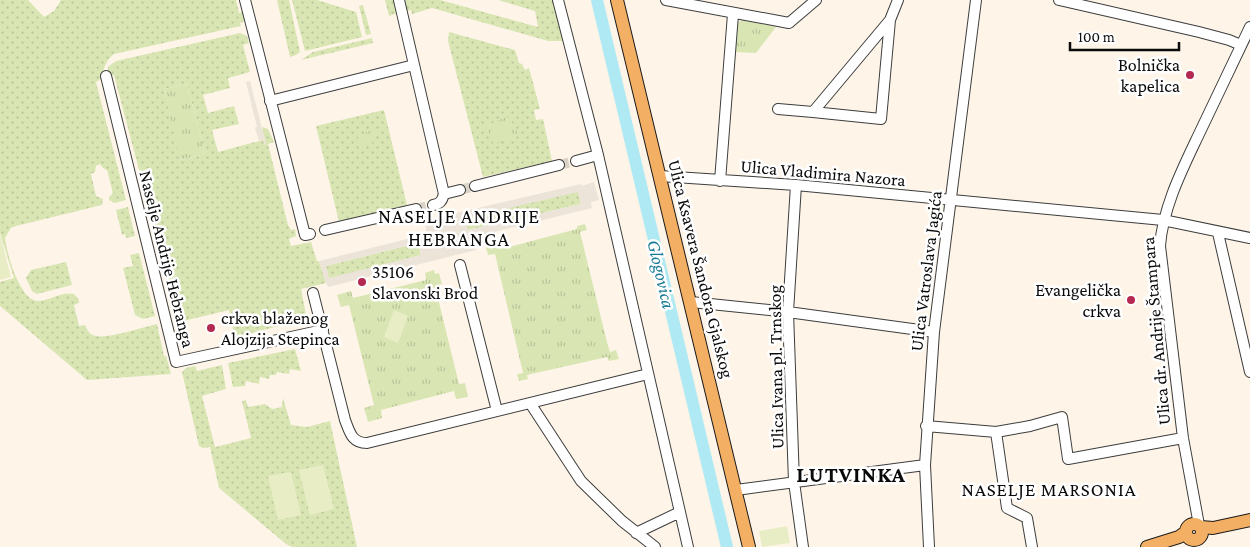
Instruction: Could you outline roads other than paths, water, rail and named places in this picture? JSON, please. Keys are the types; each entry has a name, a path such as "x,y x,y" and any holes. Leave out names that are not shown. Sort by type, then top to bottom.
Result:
{"main road":[{"name":"Ulica Ksavera Šandora Gjalskog","path":"617,0 749,547"},
{"path":"1147,547 1195,531 1227,529 1235,524 1250,520"},
{"path":"1166,547 1195,531"}],"street":[{"path":"245,0 305,235 310,234"},
{"path":"399,0 444,194 438,204 432,205"},
{"path":"558,0 598,155 680,512 686,546"},
{"path":"666,0 789,23 816,0"},
{"path":"778,109 881,119 890,20 898,0"},
{"name":"Ulica Vatroslava Jagića","path":"929,547 925,465 926,426 934,332 976,0"},
{"path":"1059,0 1199,32 1241,45"},
{"path":"720,181 733,14"},
{"path":"813,112 890,20"},
{"name":"Ulica dr. Andrije Štampara","path":"1195,531 1194,500 1182,438 1160,246 1163,220 1188,157 1249,30"},
{"path":"270,101 414,65"},
{"name":"Naselje Andrije Hebranga","path":"106,76 176,362 322,330"},
{"path":"576,161 598,155"},
{"path":"475,186 559,164"},
{"name":"Ulica Vladimira Nazora","path":"660,176 796,185 1163,220 1250,238"},
{"name":"Ulica Ivana pl. Trnskog","path":"796,185 788,312 794,482 803,547"},
{"path":"444,194 460,190"},
{"path":"325,230 416,209"},
{"path":"1218,232 1247,335 1250,372"},
{"path":"460,265 497,411"},
{"path":"313,293 350,434 356,441 367,443 648,374"},
{"path":"691,302 788,312 934,332"},
{"path":"530,403 581,481 608,509 655,547"},
{"path":"926,426 996,432 1030,426 1062,417 1068,459 1182,438"},
{"path":"996,432 1007,508 1027,518 1032,547"},
{"path":"736,490 925,465"},
{"path":"636,533 680,512"}],"waterway":[{"name":"Glogovica","path":"597,0 727,547"}],"tunnel":[{"path":"559,165 576,161"},
{"path":"460,190 475,186"},
{"path":"416,209 433,205"}],"place":[{"name":"Bolnička kapelica","path":"1190,75"},
{"name":"35106 Slavonski Brod","path":"362,282"},
{"name":"Evangelička crkva","path":"1131,300"},
{"name":"crkva blaženog Alojzija Stepinca","path":"211,328"}],"district":[{"name":"NASELJE ANDRIJE HEBRANGA","path":"459,228"},
{"name":"LUTVINKA","path":"851,474"},
{"name":"NASELJE MARSONIA","path":"1049,489"}]}
